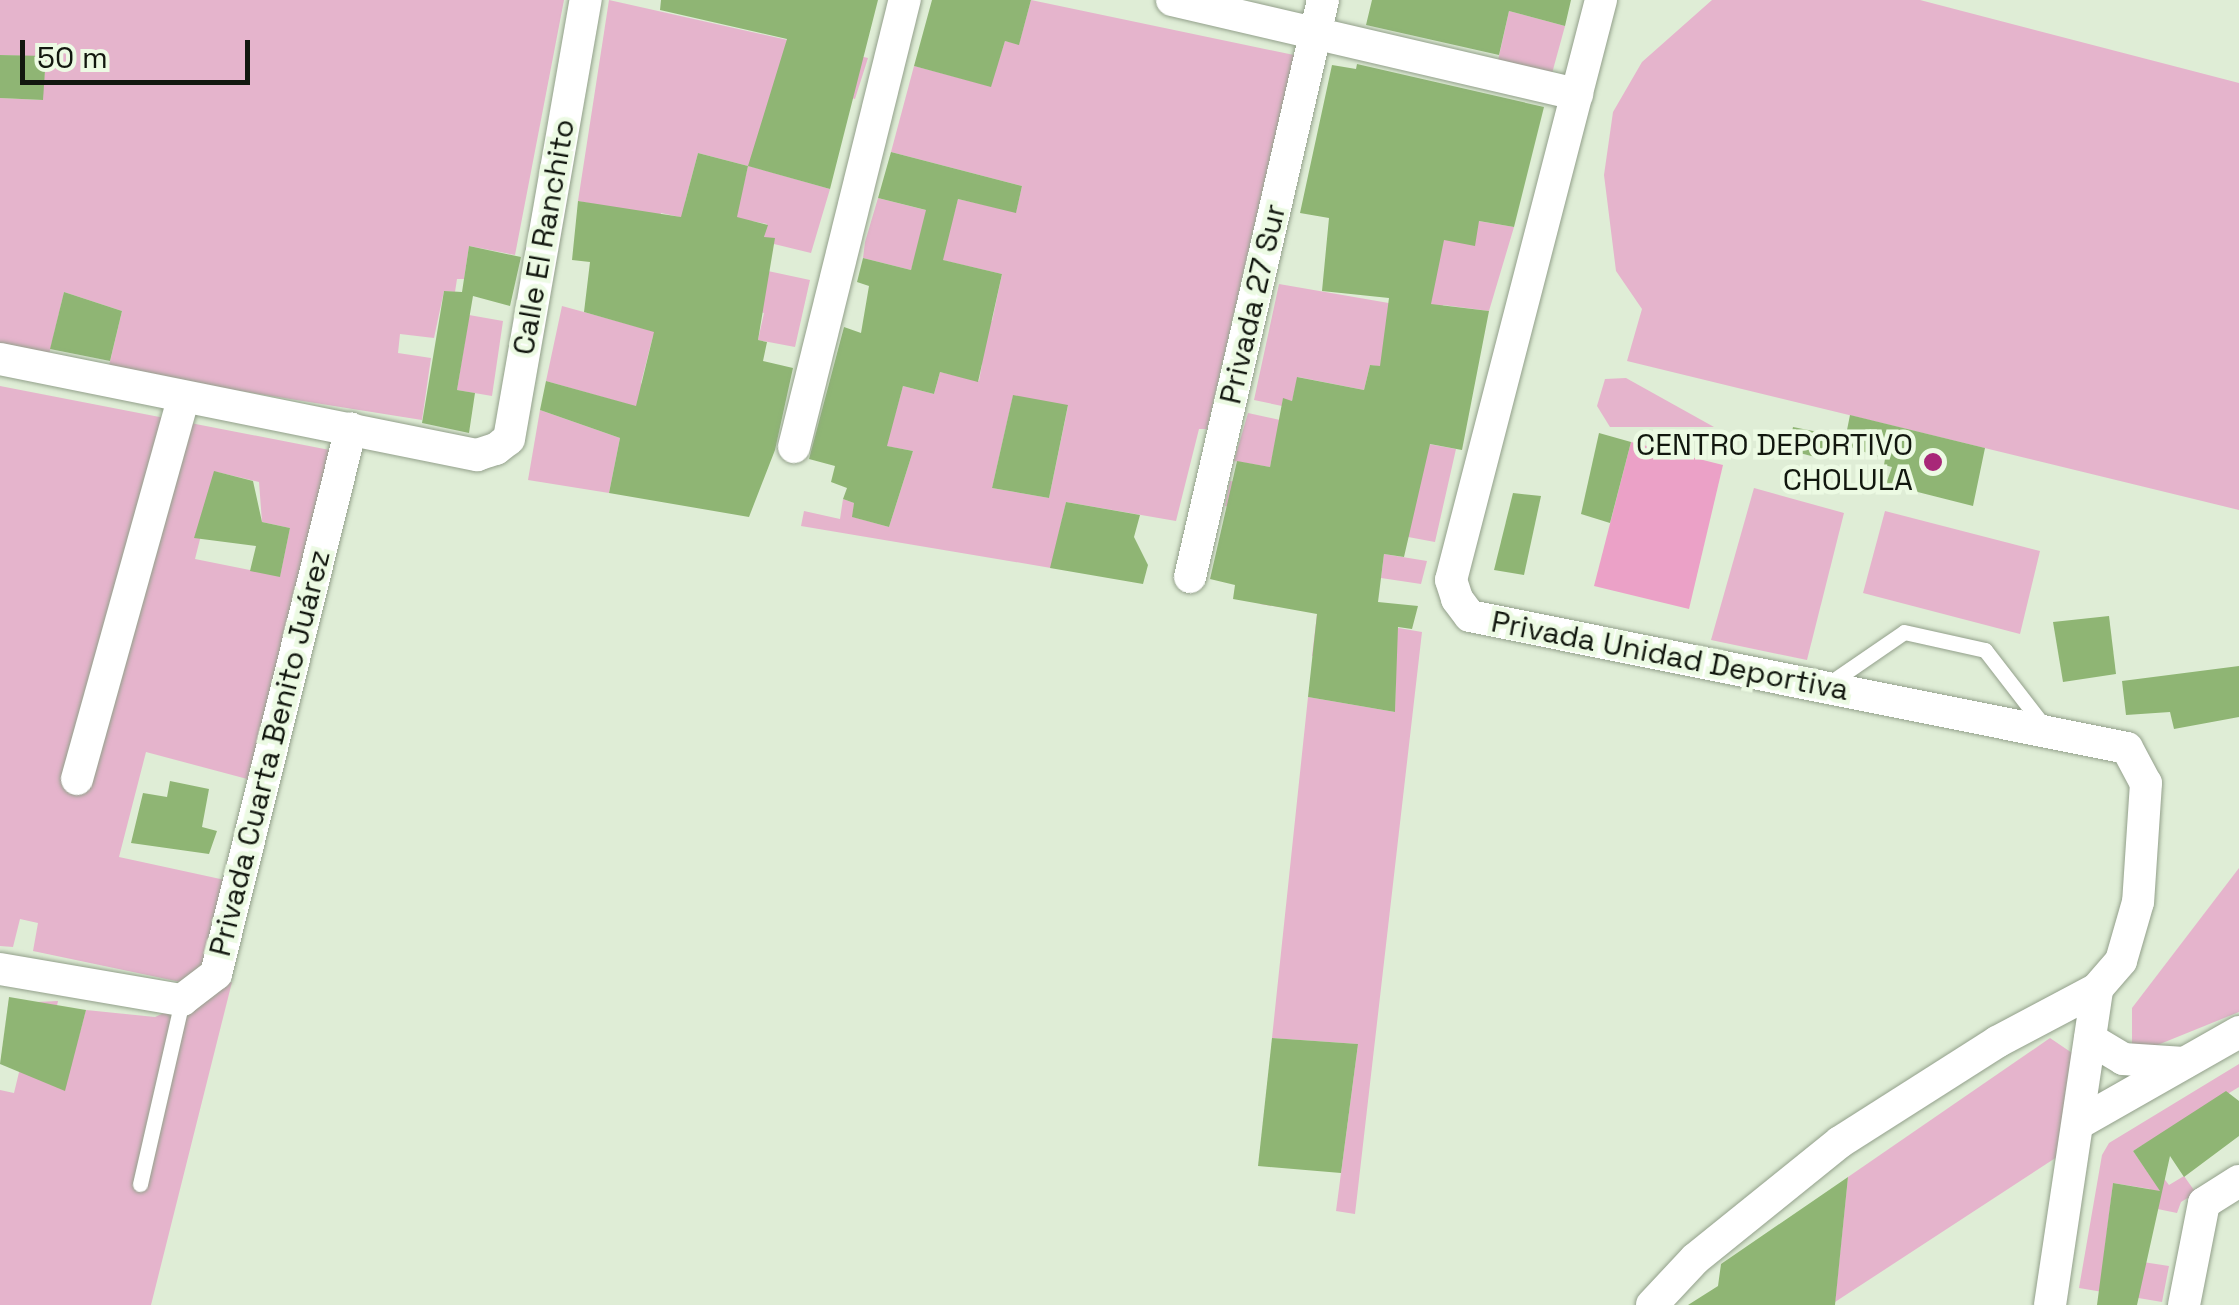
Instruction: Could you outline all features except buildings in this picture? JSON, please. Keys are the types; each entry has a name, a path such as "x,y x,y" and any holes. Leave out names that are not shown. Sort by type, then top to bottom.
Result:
{"street":[{"name":"Calle El Ranchito","path":"352,428 477,455 508,439 586,0"},
{"path":"794,447 905,0"},
{"path":"1172,0 1319,16 1577,94"},
{"name":"Privada Unidad Deportiva","path":"1602,0 1452,580 1456,598 1470,616 2127,748 2146,783 2138,902 2122,962 2096,988"},
{"name":"Privada 27 Sur","path":"1190,577 1319,16"},
{"path":"0,359 183,400 352,428"},
{"path":"76,779 183,400"},
{"name":"Privada Cuarta Benito Juárez","path":"182,1000 216,974 352,428"},
{"path":"0,969 182,1000"},
{"path":"2050,1305 2096,988"},
{"path":"1652,1305 1695,1259 1840,1142 1997,1042 2096,988"},
{"path":"2079,1124 2239,1032"},
{"path":"2090,1039 2122,1059 2188,1063"},
{"path":"2184,1305 2204,1203 2239,1181"}],"lane":[{"path":"1824,687 1904,632 1984,650 2049,732"},
{"path":"140,1184 182,1000"}],"shaded area":[{"path":"0,0 564,0 515,255 469,246 464,279 457,279 455,292 444,291 434,338 400,334 398,353 431,358 422,420 108,370 122,311 64,292 49,355 0,346 0,98 42,100 46,57 0,55"},
{"path":"609,0 868,58 855,99 777,77 749,166 830,189 811,253 774,244 764,237 767,224 752,221 703,257 810,280 795,347 758,340 764,313 688,297 653,336 641,383 683,437 627,404 546,381 562,306 642,328 680,217 661,213 646,277 618,209 578,201","holes":["698,153 748,166 742,191 712,212 685,202"]},
{"path":"1031,0 1294,55 1207,429 1199,429 1176,521 1066,502 1051,568 801,526 804,511 840,519 843,499 854,503 853,517 889,527 913,451 886,446 903,386 934,394 940,372 979,381 982,364 930,303 992,321 1002,274 916,254 911,270 863,258 878,198 953,217 958,199 1016,212 1022,186 891,152 914,66 990,86 1005,41 1019,44","holes":["1013,396 1068,406 1049,498 992,488"]},
{"path":"1712,0 1920,0 2239,83 2239,510 1627,361 1642,309 1616,271 1604,175 1613,112 1642,62"},
{"path":"1509,11 1565,26 1551,77 1497,65"},
{"path":"1407,209 1514,227 1489,311 1443,305 1438,343 1418,372 1370,365 1364,390 1298,377 1292,401 1283,399 1282,406 1254,400 1279,284 1429,310"},
{"path":"469,315 503,321 492,396 457,390"},
{"path":"1626,378 1714,427 1610,427 1597,406 1605,379"},
{"path":"0,386 345,453 251,780 146,752 119,857 225,880 207,974 190,984 33,951 38,923 20,919 13,947 0,946","holes":["217,472 259,482 262,522 290,528 280,576 195,559"]},
{"path":"540,410 620,438 609,493 528,480"},
{"path":"1248,413 1280,420 1270,467 1234,461"},
{"path":"1631,442 1723,465 1689,609 1594,586"},
{"path":"1423,443 1456,449 1435,542 1333,523 1279,607 1260,604 1277,515 1225,506 1230,481 1296,491"},
{"path":"1754,488 1844,513 1807,660 1711,640"},
{"path":"1885,511 2040,551 2020,634 1863,593"},
{"path":"1384,554 1427,561 1421,584 1381,578"},
{"path":"1317,614 1422,632 1355,1214 1336,1211 1358,1044 1272,1038 1308,697 1395,712 1396,672 1312,656"},
{"path":"2239,868 2239,1012 2155,1046 2132,1045 2132,1008"},
{"path":"232,982 151,1305 0,1305 0,1090 14,1093 36,1002 58,1001 41,1080 64,1090 86,1010 155,1017"},
{"path":"2050,1038 2075,1055 2060,1155 1835,1302 1848,1177"},
{"path":"2239,1064 2239,1087 2133,1151 2151,1177 2159,1172 2169,1185 2184,1176 2196,1193 2181,1202 2177,1213 2148,1207 2150,1189 2113,1183 2104,1256 2169,1266 2162,1302 2079,1288 2102,1155 2109,1143"}],"place":[{"name":"CENTRO DEPORTIVO CHOLULA","path":"1933,462"}]}
